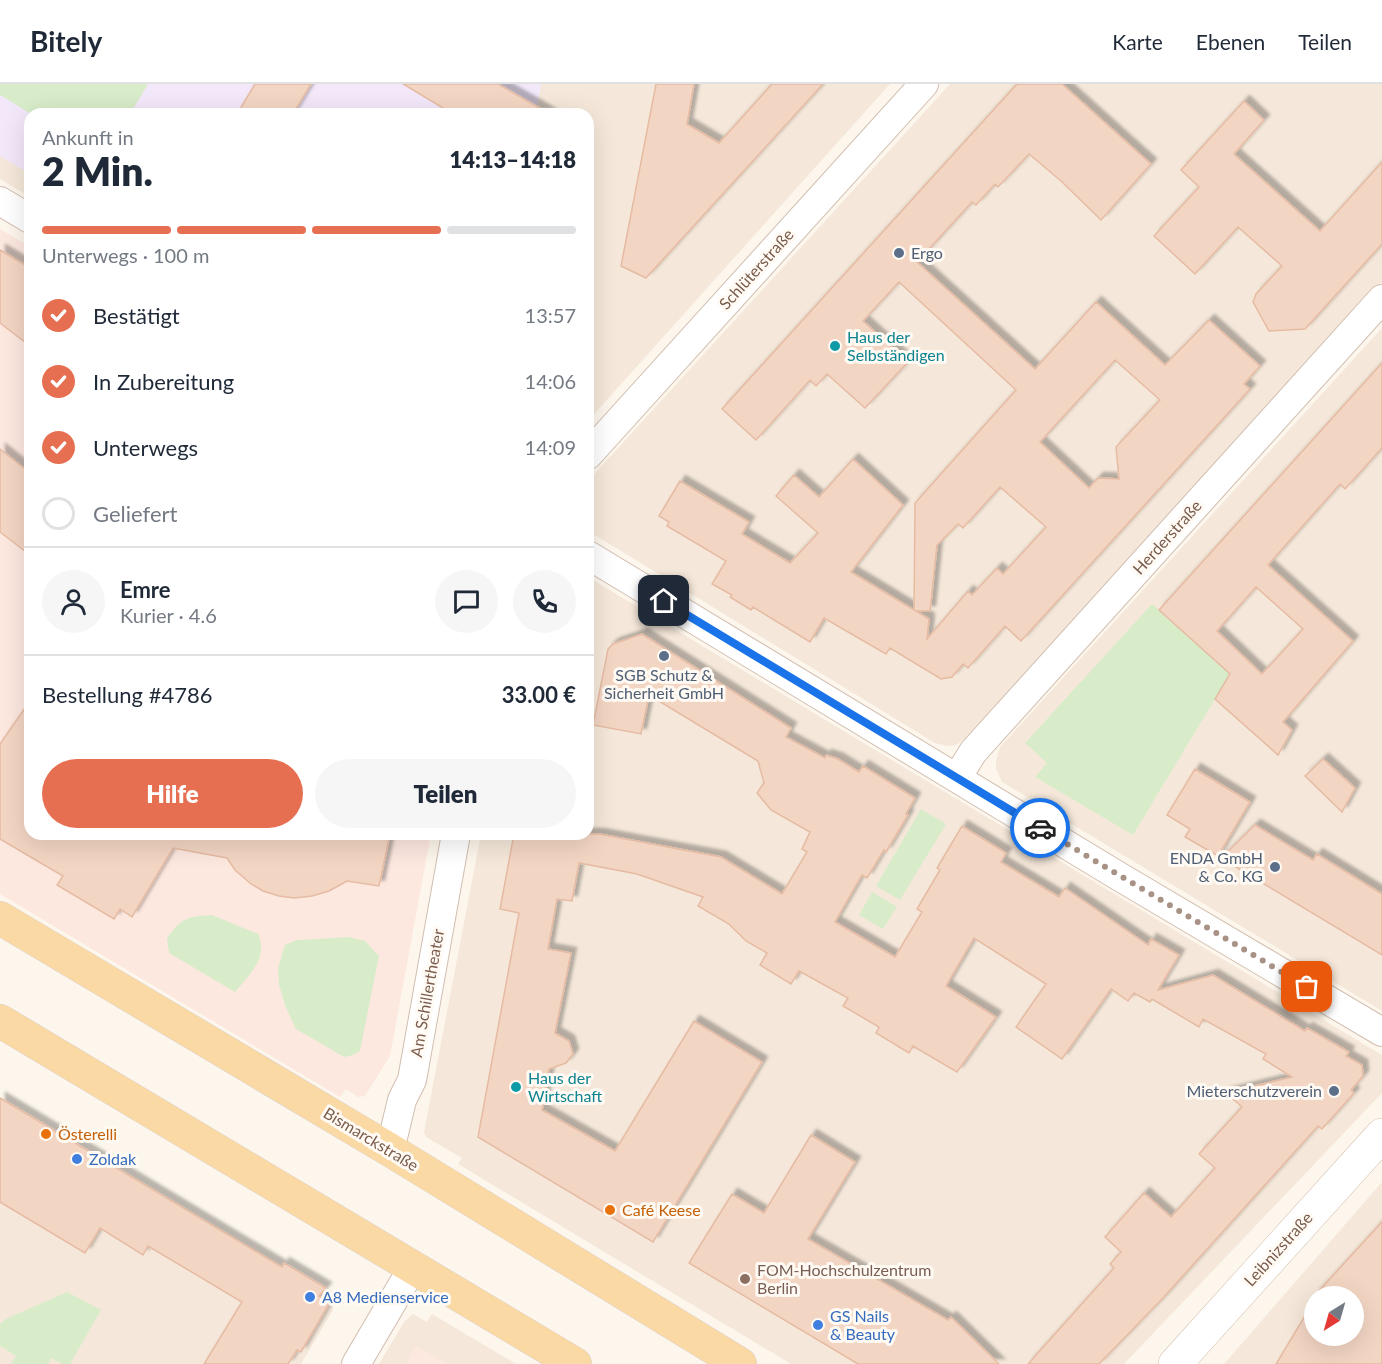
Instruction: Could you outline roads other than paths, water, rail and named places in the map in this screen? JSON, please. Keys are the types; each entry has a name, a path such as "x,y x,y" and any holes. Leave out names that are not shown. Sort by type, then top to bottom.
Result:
{"main road":[{"name":"Bismarckstraße","path":"0,918 390,1150 740,1364"},
{"path":"0,1021 575,1364"}],"street":[{"name":"Schlüterstraße","path":"594,448 924,84"},
{"path":"0,201 24,215"},
{"name":"Herderstraße","path":"957,778 973,752 1382,299"},
{"path":"594,559 1382,1032"},
{"name":"Am Schillertheater","path":"390,1150 402,1100 412,1080 455,840"},
{"name":"Leibnizstraße","path":"1175,1364 1382,1135"},
{"path":"356,1364 412,1267"}],"place":[{"name":"Ergo","path":"899,253"},
{"name":"Haus der Selbständigen","path":"835,346"},
{"name":"SGB Schutz & Sicherheit GmbH","path":"664,656"},
{"name":"ENDA GmbH & Co. KG","path":"1275,867"},
{"name":"Haus der Wirtschaft","path":"516,1087"},
{"name":"Mieterschutzverein","path":"1334,1091"},
{"name":"Österelli","path":"46,1134"},
{"name":"Zoldak","path":"77,1159"},
{"name":"Café Keese","path":"610,1210"},
{"name":"FOM-Hochschulzentrum Berlin","path":"745,1279"},
{"name":"A8 Medienservice","path":"310,1297"},
{"name":"GS Nails & Beauty","path":"818,1325"}]}
